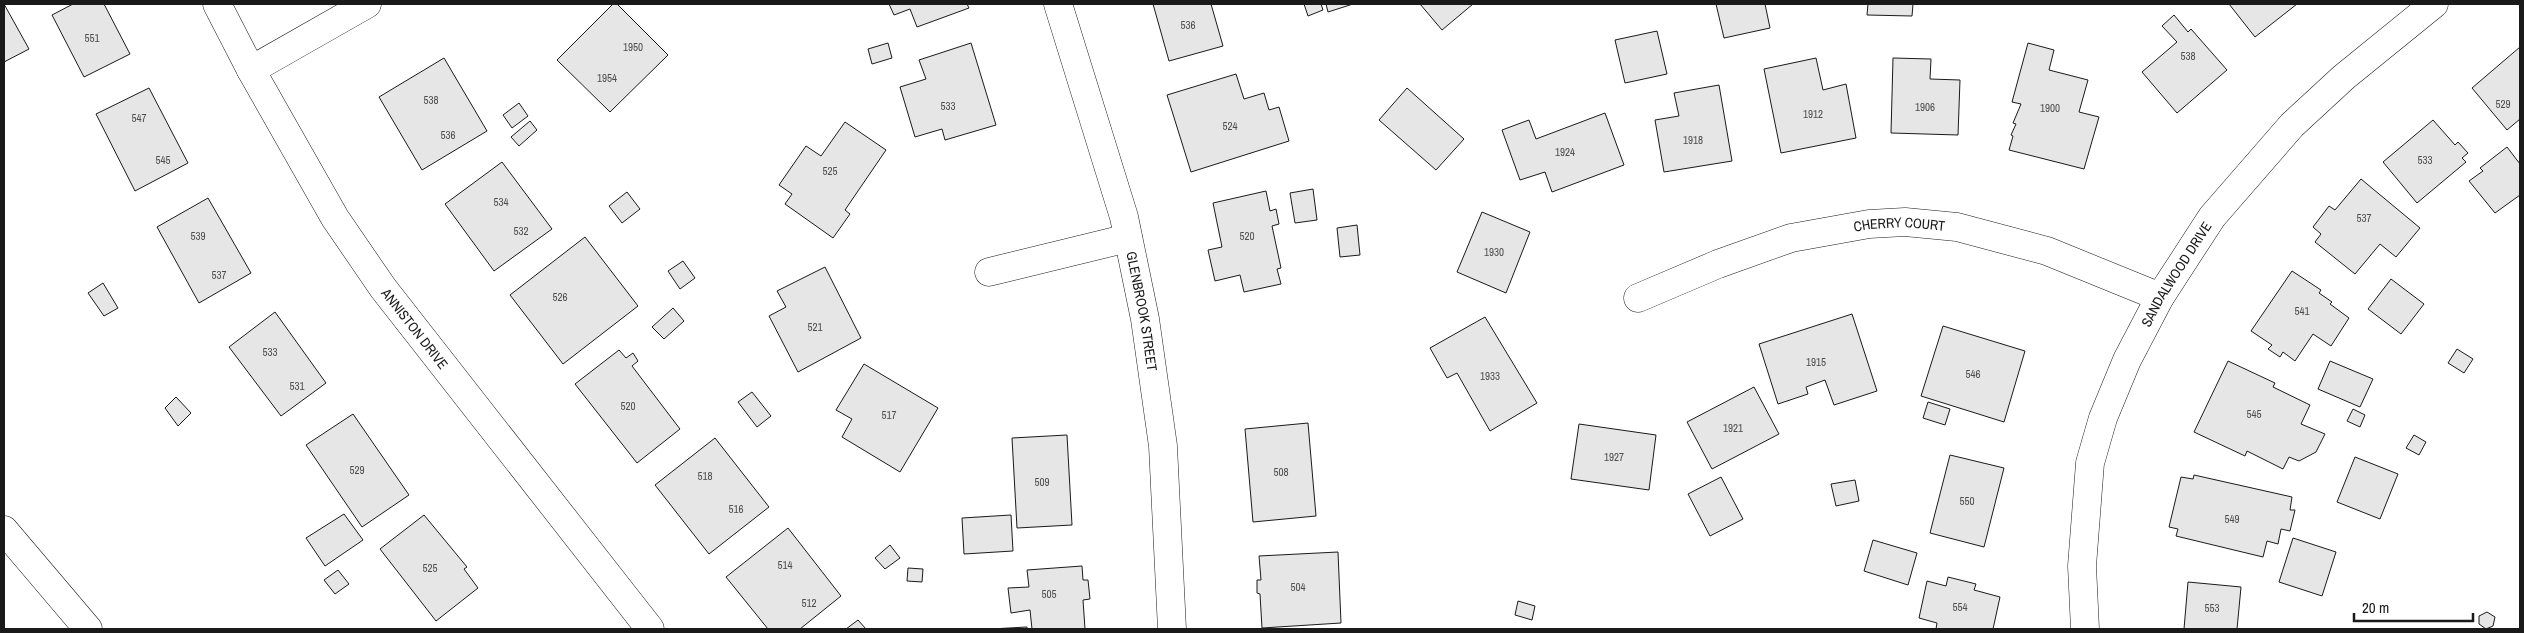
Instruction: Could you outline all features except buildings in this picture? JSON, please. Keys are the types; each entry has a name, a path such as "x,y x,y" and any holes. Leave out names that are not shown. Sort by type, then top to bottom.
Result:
{"main road":[{"name":"ANNISTON DRIVE","path":"217,4 251,70 335,218 383,288 650,629"},
{"path":"251,70 367,4"},
{"name":"GLENBROOK STREET","path":"1058,4 1124,217 1145,319 1163,446 1172,629"},
{"name":"SANDALWOOD DRIVE","path":"2085,629 2082,566 2090,463 2103,418 2127,360 2160,297 2212,217 2292,125 2344,77 2434,4"},
{"name":"CHERRY COURT","path":"1638,298 1718,264 1791,238 1869,224 1905,222 1957,227 2047,251 2160,297"},
{"path":"988,272 1128,238"},
{"path":"4,530 88,629"}]}
